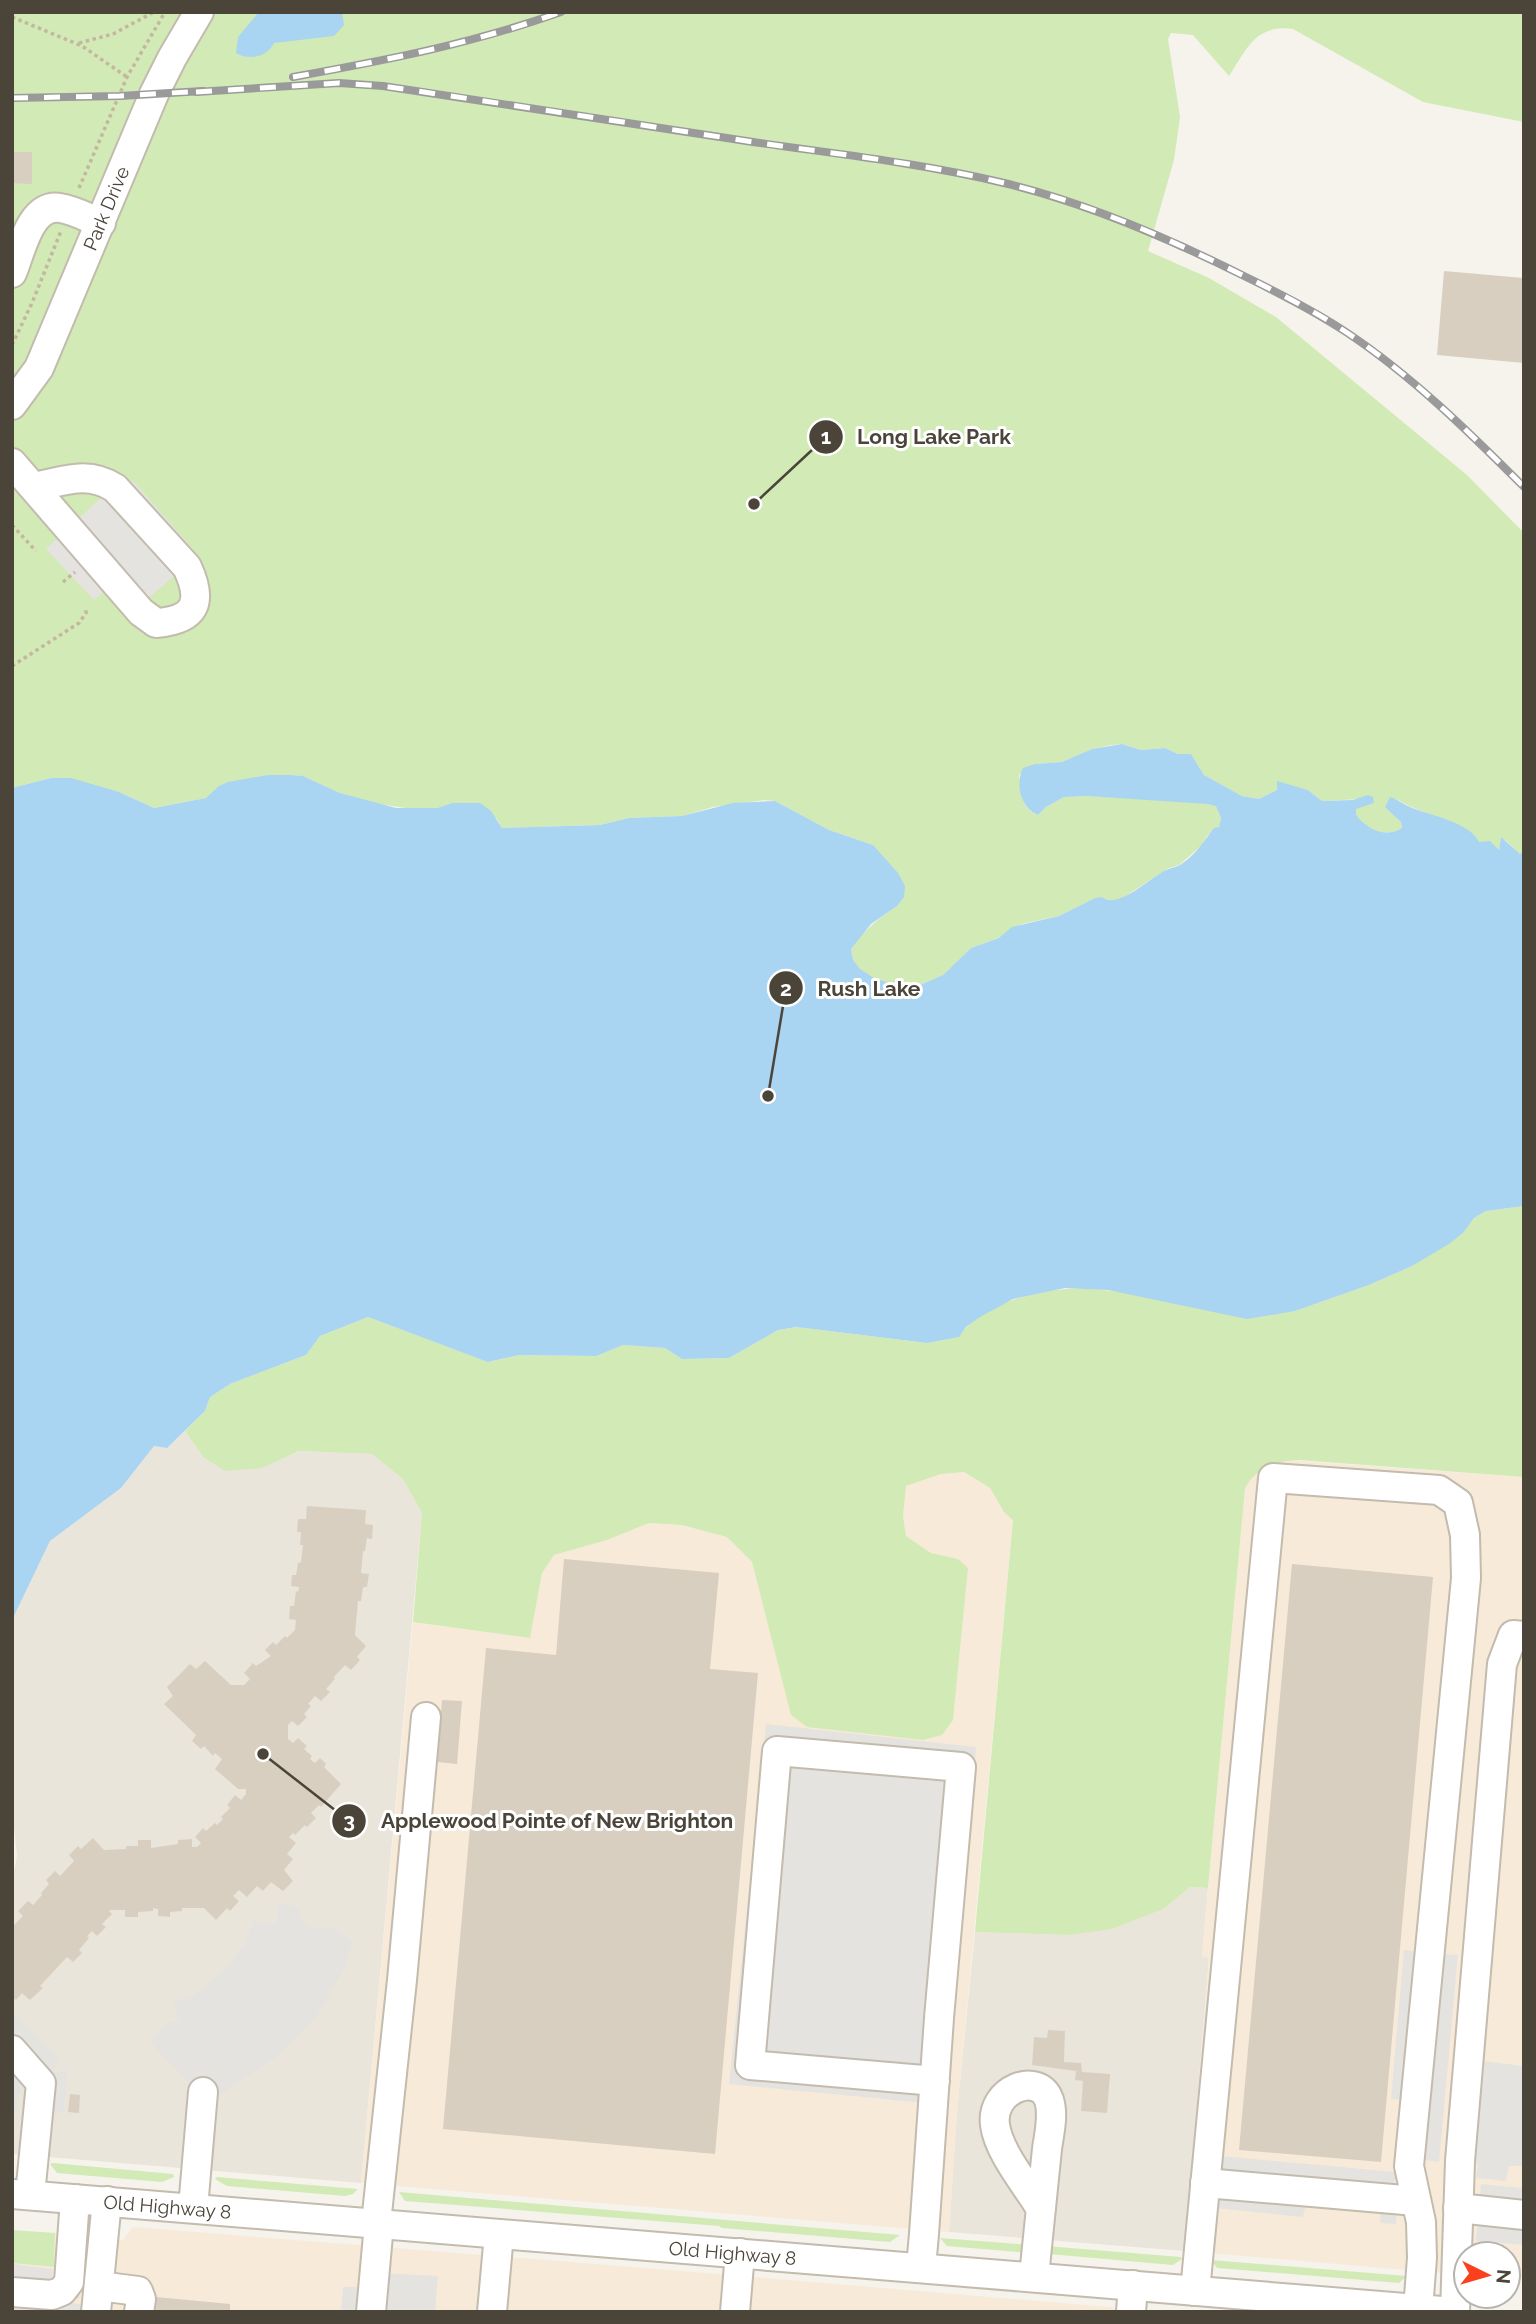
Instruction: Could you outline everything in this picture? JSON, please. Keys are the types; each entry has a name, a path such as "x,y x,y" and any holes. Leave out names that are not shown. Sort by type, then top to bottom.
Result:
{"street":[{"name":"Park Drive","path":"12,405 39,368 154,94 199,12"},
{"path":"12,273 30,226 38,213 59,208 101,223"},
{"path":"12,463 141,611 156,623 177,621 190,613 196,596 187,567 115,488 103,480 87,477 34,487"},
{"path":"1195,2291 1273,1478 1439,1490 1458,1503 1465,1535 1466,1578 1409,2166 1421,2222 1422,2258 1418,2309"},
{"path":"1454,2312 1460,2161 1502,1664 1513,1635 1524,1636"},
{"path":"371,2312 377,2224 426,1717"},
{"path":"921,2267 961,1767 777,1751 751,2065 934,2081"},
{"path":"12,2050 41,2083"},
{"path":"12,2081 41,2083"},
{"path":"21,2194 41,2083"},
{"path":"193,2208 203,2092"},
{"path":"1205,2183 1416,2201"},
{"name":"Old Highway 8","path":"21,2194 1034,2277 1132,2298 1195,2291 1284,2305 1454,2312"},
{"path":"12,2292 52,2295 62,2291 69,2282 75,2199"},
{"path":"107,2201 97,2299 138,2291 141,2300 139,2312"},
{"path":"1458,2208 1524,2215"},
{"path":"1034,2277 1041,2209"},
{"path":"492,2312 499,2234"},
{"path":"735,2312 740,2253"}],"path":[{"path":"77,44 113,34 154,12"},
{"path":"77,194 127,77 165,12"},
{"path":"12,17 77,44 127,77"},
{"path":"12,345 62,230"},
{"path":"12,525 36,551"},
{"path":"12,666 79,623 86,613 86,608"}],"shaded area":[{"path":"122,478 134,482 192,548 194,559 145,601 122,575 94,600 46,549"},
{"path":"185,1431 203,1457 263,1468 299,1451 373,1454 403,1479 422,1513 361,2183 12,2154 12,1882 17,1856 12,1807 14,1616 50,1541 121,1488 154,1446 167,1448"},
{"path":"1286,1460 1524,1477 1524,2280 1522,2240 1452,2240 1452,2274 1185,2251 1209,1958 1202,1956 1245,1488 1252,1476 1268,1465"},
{"path":"963,1472 990,1488 1004,1512 1013,1519 957,2112 949,2232 361,2183 413,1622 530,1638 542,1573 554,1555 607,1540 649,1523 682,1525 727,1537 752,1562 772,1639 953,1720 968,1568 958,1559 931,1553 906,1536 903,1516 906,1486 941,1474"},
{"path":"766,1724 976,1747 945,2105 729,2084"},
{"path":"1190,1887 1208,1888 1202,1956 1209,1957 1185,2251 949,2232 957,2112 975,1932 1068,1935 1165,1908"},
{"path":"279,1902 300,1907 301,1920 312,1928 332,1928 354,1941 343,1971 317,2016 277,2057 230,2087 216,2100 190,2092 188,2082 150,2042 165,2024 179,2020 173,2002 191,1996 203,1988 230,1964 244,1944 254,1920 269,1924 276,1922"},
{"path":"1404,1950 1458,1955 1439,2162 1402,2157 1403,2100 1391,2099"},
{"path":"12,2013 60,2060 52,2069 54,2072 67,2071 64,2112 24,2109 23,2092 18,2093 17,2109 12,2109"},
{"path":"1482,2061 1524,2066 1524,2166 1509,2166 1506,2181 1476,2178 1478,2164 1474,2162"},
{"path":"1221,2156 1396,2172 1396,2224 1381,2223 1379,2209 1306,2204 1303,2217 1215,2208"},
{"path":"1481,2184 1524,2188 1524,2245 1522,2240 1476,2240"},
{"path":"133,2227 1167,2312 12,2312 12,2263 54,2267 55,2233 123,2240"},
{"path":"13,2264 53,2269 52,2281 81,2279 79,2299 70,2298 67,2302 83,2305 82,2312 12,2312"},
{"path":"361,2272 438,2276 435,2312 341,2310 343,2287 359,2287"}],"green space":[{"path":"12,12 1524,12 1524,122 1423,102 1293,29 1280,28 1261,35 1247,48 1229,76 1193,35 1171,33 1168,39 1180,117 1174,160 1148,251 1209,278 1276,317 1467,475 1524,533 1524,850 1520,854 1501,838 1499,850 1479,842 1466,829 1396,799 1386,807 1401,822 1402,828 1389,832 1376,831 1355,815 1356,808 1374,803 1362,799 1322,801 1308,790 1277,782 1278,790 1259,799 1242,796 1204,775 1191,754 1178,754 1165,748 1141,750 1122,744 1092,749 1062,762 1035,764 1019,775 1022,799 1028,808 1038,815 1064,797 1169,800 1216,805 1221,818 1219,827 1179,865 1167,869 1124,897 1115,901 1095,898 1059,916 1021,924 999,938 971,948 943,975 920,985 902,987 874,978 859,969 853,960 851,949 856,942 872,925 897,906 873,845 829,830 775,801 713,807 682,816 629,818 600,825 502,828 497,819 452,803 437,808 412,809 373,803 340,793 303,776 292,775 268,775 206,798 154,808 119,792 51,778 12,788"},
{"path":"1524,1206 1524,1477 1299,1460 1268,1467 1255,1475 1245,1488 1208,1888 1190,1887 1165,1908 1112,1929 1068,1935 975,1932 1013,1520 1004,1512 990,1488 964,1472 941,1474 906,1486 903,1516 906,1536 931,1553 958,1559 968,1568 953,1720 942,1735 923,1740 807,1727 791,1715 752,1562 727,1537 682,1525 649,1523 607,1540 554,1555 542,1573 530,1638 413,1622 422,1513 403,1479 372,1454 299,1451 263,1468 225,1471 203,1457 185,1431 205,1411 210,1397 230,1384 306,1355 320,1336 368,1317 489,1362 519,1355 595,1356 623,1345 665,1348 682,1359 729,1358 778,1330 798,1327 927,1343 958,1337 983,1314 1016,1299 1068,1289 1085,1288 1295,1311 1369,1285 1412,1266 1464,1232 1474,1218 1486,1211"},
{"path":"50,2164 173,2174 174,2177 162,2182 57,2173"},
{"path":"217,2177 358,2189 345,2196 227,2186 215,2179"},
{"path":"399,2192 900,2235 890,2242 405,2201"},
{"path":"12,2230 55,2233 54,2267 12,2263"},
{"path":"940,2238 1031,2245 1029,2253 947,2246"},
{"path":"1046,2246 1182,2259 1173,2265 1049,2254"},
{"path":"1211,2260 1407,2276 1399,2283 1217,2268"}],"water":[{"path":"259,12 342,12 344,25 334,36 274,43 267,52 257,56 246,57 236,53 238,37"},
{"path":"1122,744 1141,750 1165,748 1178,754 1191,754 1204,775 1242,796 1259,799 1277,790 1277,781 1308,790 1322,801 1353,800 1368,795 1373,797 1374,803 1356,809 1356,815 1370,828 1383,832 1402,828 1401,822 1385,807 1390,797 1458,824 1479,842 1490,841 1499,850 1501,837 1520,854 1524,850 1524,1206 1486,1211 1474,1218 1464,1232 1449,1244 1412,1266 1369,1285 1295,1311 1247,1319 1108,1290 1065,1288 1013,1299 980,1317 966,1327 959,1337 927,1343 797,1327 778,1330 729,1358 682,1359 665,1348 623,1345 596,1356 519,1355 488,1362 368,1317 320,1336 306,1355 230,1384 210,1397 205,1411 167,1448 154,1446 121,1488 50,1541 14,1616 12,1628 12,788 51,778 71,778 119,792 154,808 206,798 228,782 268,775 292,775 303,776 340,793 396,808 437,808 452,803 480,803 491,811 502,828 600,825 629,818 682,816 733,803 775,801 829,830 873,845 898,873 905,886 904,897 897,906 871,924 851,949 853,960 860,969 874,978 902,987 920,985 943,975 971,948 999,938 1012,927 1059,916 1095,898 1116,900 1124,897 1185,861 1214,828 1219,827 1221,818 1216,806 1207,804 1087,796 1064,797 1038,815 1023,801 1019,781 1023,768 1035,764 1062,762 1092,749"}],"building":[{"path":"12,152 32,152 32,184 12,183"},
{"path":"1444,271 1524,278 1524,363 1437,355"},
{"path":"307,1506 366,1510 365,1524 373,1525 372,1539 367,1538 363,1551 361,1573 369,1574 367,1587 363,1587 361,1601 358,1601 355,1635 366,1646 357,1657 360,1660 351,1670 345,1665 334,1677 326,1689 330,1692 321,1701 315,1696 308,1704 311,1706 304,1714 307,1717 298,1726 292,1721 288,1725 288,1739 293,1743 298,1738 307,1746 304,1749 312,1756 310,1759 315,1763 320,1758 326,1764 324,1767 341,1784 321,1807 319,1805 311,1813 316,1818 307,1827 305,1825 289,1837 296,1843 287,1854 293,1859 284,1870 293,1881 283,1891 271,1882 263,1891 257,1886 247,1897 239,1890 233,1896 239,1901 230,1911 227,1908 216,1920 204,1908 182,1908 182,1911 170,1912 170,1917 158,1916 158,1909 153,1908 153,1911 138,1912 138,1917 125,1917 125,1910 111,1910 109,1911 112,1914 102,1924 106,1927 97,1936 92,1931 87,1936 89,1938 79,1950 82,1953 73,1962 67,1957 30,2000 22,1993 16,2000 12,1997 12,1927 23,1916 18,1911 28,1901 33,1905 49,1884 46,1880 55,1871 60,1876 74,1861 69,1855 78,1846 81,1849 93,1838 104,1850 138,1846 138,1840 151,1840 151,1848 192,1839 192,1847 197,1847 201,1843 195,1837 203,1828 206,1831 215,1823 217,1825 230,1808 227,1805 235,1795 241,1800 246,1794 246,1789 238,1789 215,1769 222,1759 215,1753 213,1756 204,1746 201,1749 192,1741 196,1735 164,1704 173,1696 167,1687 190,1664 196,1669 205,1661 231,1685 244,1685 250,1679 244,1673 253,1663 256,1666 271,1656 265,1650 273,1642 276,1645 285,1636 287,1638 295,1630 296,1620 289,1619 290,1606 294,1606 299,1587 291,1586 292,1575 296,1575 298,1563 301,1562 303,1545 300,1545 301,1532 297,1532 298,1519 306,1519"},
{"path":"564,1559 719,1573 710,1669 758,1673 715,2154 443,2129 486,1648 556,1655"},
{"path":"1292,1564 1433,1577 1381,2162 1239,2150"},
{"path":"442,1700 462,1701 457,1764 437,1762"},
{"path":"1048,2030 1065,2031 1064,2062 1081,2063 1082,2072 1110,2074 1107,2113 1081,2111 1083,2081 1075,2080 1076,2071 1032,2065 1034,2037 1047,2038"},
{"path":"70,2094 80,2095 79,2113 68,2112"},
{"path":"156,2297 230,2304 230,2312 155,2312"}],"railway":[{"path":"293,77 461,42 561,12"},
{"path":"196,92 339,83 383,86 910,164 1004,183 1066,200 1155,234 1255,281 1321,316 1416,385 1524,487"},
{"path":"12,98 203,91"}],"place":[{"name":"Long Lake Park","path":"754,504"},
{"name":"Rush Lake","path":"768,1096"},
{"name":"Applewood Pointe of New Brighton","path":"263,1754"}]}
